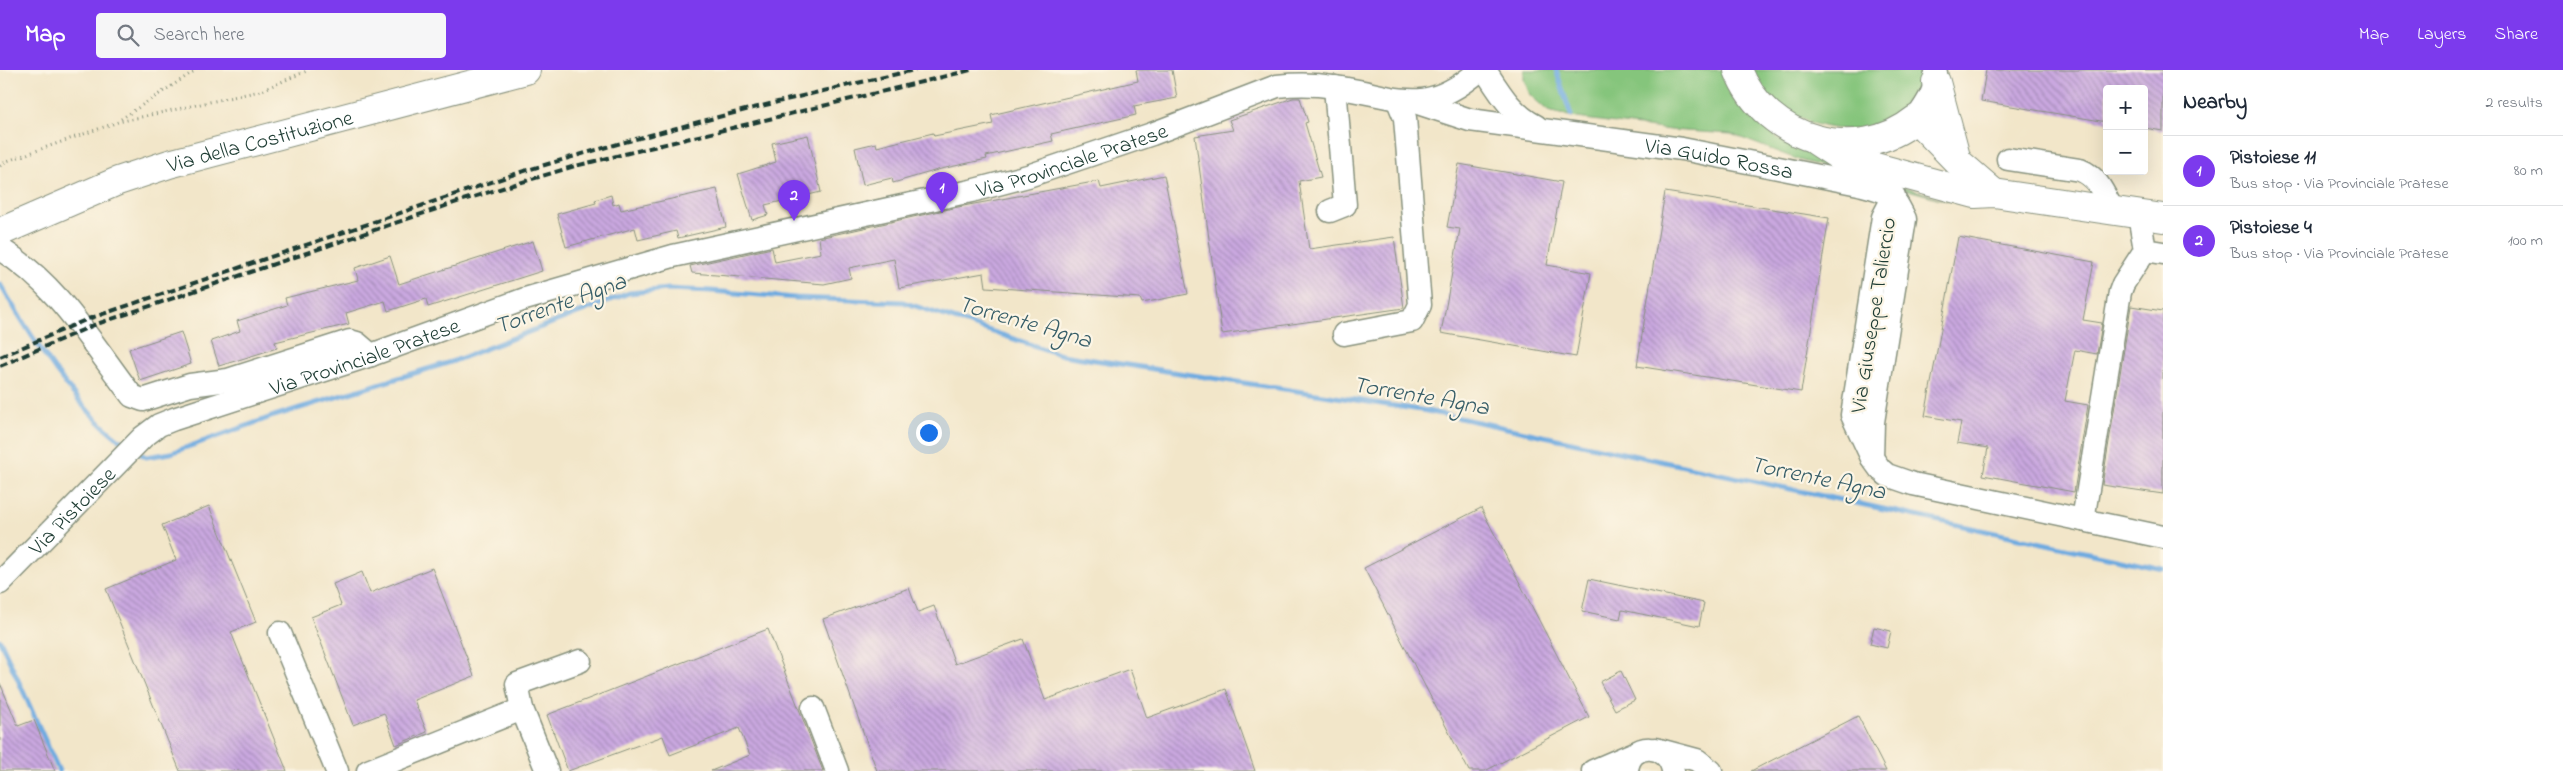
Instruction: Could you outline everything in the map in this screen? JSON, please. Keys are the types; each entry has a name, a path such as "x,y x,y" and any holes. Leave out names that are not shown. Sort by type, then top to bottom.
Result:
{"main road":[{"name":"Via della Costituzione","path":"0,232 118,181 169,164 526,70"},
{"path":"1738,70 1752,98 1765,111 1796,133 1816,141 1858,142 1906,126"},
{"path":"1936,76 1957,161"},
{"path":"1906,126 1957,161 1994,192"},
{"path":"1906,126 1904,158 1923,179"},
{"name":"Via Guido Rossa","path":"1816,141 1842,158 1975,194 1994,192 2138,215"}],"street":[{"name":"Via Provinciale Pratese","path":"143,437 159,425 174,419 371,355 525,299 673,256 971,191 1028,176 1152,134 1277,86 1296,84 1334,87 1406,101 1446,94 1462,86 1480,70"},
{"name":"Via Guido Rossa","path":"1486,70 1512,110 1524,120 1542,129"},
{"path":"1906,126 1928,102 1936,76"},
{"path":"1330,211 1345,204 1334,87"},
{"name":"Via Guido Rossa","path":"1406,101 1470,120 1682,149 1796,170 1876,188 1894,196"},
{"path":"1344,334 1412,321 1420,305 1405,118 1406,101"},
{"path":"2008,159 2080,170 2090,174 2100,186 2138,215 2154,252 2123,284 2120,292 2083,520 2163,536"},
{"name":"Via Giuseppe Taliercio","path":"1894,196 1906,219 1873,422 1872,458 1887,475 1913,484 2083,520"},
{"path":"0,249 26,267 72,312 132,396 143,400 190,386 228,380 350,341 357,343 371,355"},
{"name":"Via Pistoiese","path":"0,583 143,437"},
{"path":"280,633 337,771"},
{"path":"546,771 522,709 517,684 580,661"},
{"path":"813,708 837,771"},
{"path":"368,771 522,709"},
{"path":"1640,757 1697,760 1711,771"},
{"path":"1593,771 1640,757 1668,757 1673,771"}],"path":[{"path":"118,122 196,70"},
{"path":"0,166 7,161 118,122 260,91 308,70"}],"green space":[{"path":"1524,70 1724,70 1762,126 1783,142 1814,156 1948,201 1799,160 1731,134 1670,130 1577,118 1548,111 1530,95 1524,80"},
{"path":"1748,70 1921,70 1916,91 1907,108 1892,119 1875,126 1856,129 1816,124 1782,110 1771,100"}],"building":[{"path":"1136,70 1172,70 1177,98 1134,106 1136,115 1051,134 1053,141 986,156 987,159 941,169 893,183 892,178 863,185 855,148 876,143 877,147 933,133 934,136 993,124 991,115 1138,81"},
{"path":"1986,70 2163,70 2163,131 2148,129 2148,85 2103,85 2103,121 1981,101"},
{"path":"1293,98 1300,98 1308,122 1305,123 1321,177 1299,181 1309,249 1394,237 1404,308 1222,334 1195,136 1233,130 1229,120"},
{"path":"808,135 821,192 765,205 768,215 752,220 738,174 776,162 772,143"},
{"path":"1459,164 1562,182 1547,265 1591,273 1576,357 1441,333 1460,229 1447,227"},
{"path":"1164,175 1188,294 1142,303 1140,298 986,287 984,273 899,288 894,259 849,268 851,278 824,284 692,273 690,266 772,248 775,262 821,253 819,238 958,207 1099,181 1101,188"},
{"path":"717,189 726,227 678,238 676,231 638,240 635,228 566,247 557,214 596,203 595,200 611,195 613,205 619,203 621,210"},
{"path":"1665,192 1829,218 1801,392 1637,366"},
{"path":"1958,237 2094,262 2083,320 2102,323 2097,354 2075,350 2065,401 2088,405 2074,492 1983,475 1988,448 1957,443 1961,422 1925,416"},
{"path":"533,241 542,271 428,307 426,299 388,311 385,301 346,313 349,324 275,342 277,348 219,366 211,341 240,331 237,321 287,305 285,298 358,280 355,268 390,256 399,284"},
{"path":"2131,306 2163,311 2163,494 2102,485"},
{"path":"181,332 191,364 140,381 129,349"},
{"path":"209,506 256,622 231,632 287,771 180,771 106,589 176,560 162,525"},
{"path":"1481,508 1589,717 1485,771 1469,771 1364,568"},
{"path":"432,568 474,676 414,700 427,732 396,745 384,713 353,725 311,617 341,605 333,584 362,572 370,593"},
{"path":"1589,579 1704,603 1699,626 1622,610 1620,619 1582,611"},
{"path":"909,588 918,612 934,606 955,664 1023,639 1045,700 1130,669 1147,718 1226,689 1255,771 877,771 823,619"},
{"path":"1874,627 1891,631 1887,648 1870,644"},
{"path":"768,629 823,771 711,771 750,755 739,728 670,755 663,736 568,771 547,715"},
{"path":"1621,671 1635,700 1615,710 1600,682"},
{"path":"0,683 18,726 34,720 55,771 0,771"},
{"path":"1858,716 1886,771 1751,771"}],"waterway":[{"path":"1556,70 1571,115"},
{"name":"Torrente Agna","path":"0,284 56,372 91,414 127,445"},
{"name":"Torrente Agna","path":"138,452 146,457 171,453 274,416 454,361 629,293 668,289 796,298 903,302 1062,355 1427,411 2163,569"},
{"path":"0,640 59,771"}],"railway":[{"path":"0,357 88,319 521,172 717,117 915,70"},
{"path":"0,366 94,325 463,200 575,166 971,70"}],"place":[{"name":"Pistoiese 11","path":"942,213"},
{"name":"Pistoiese 4","path":"794,221"}]}
